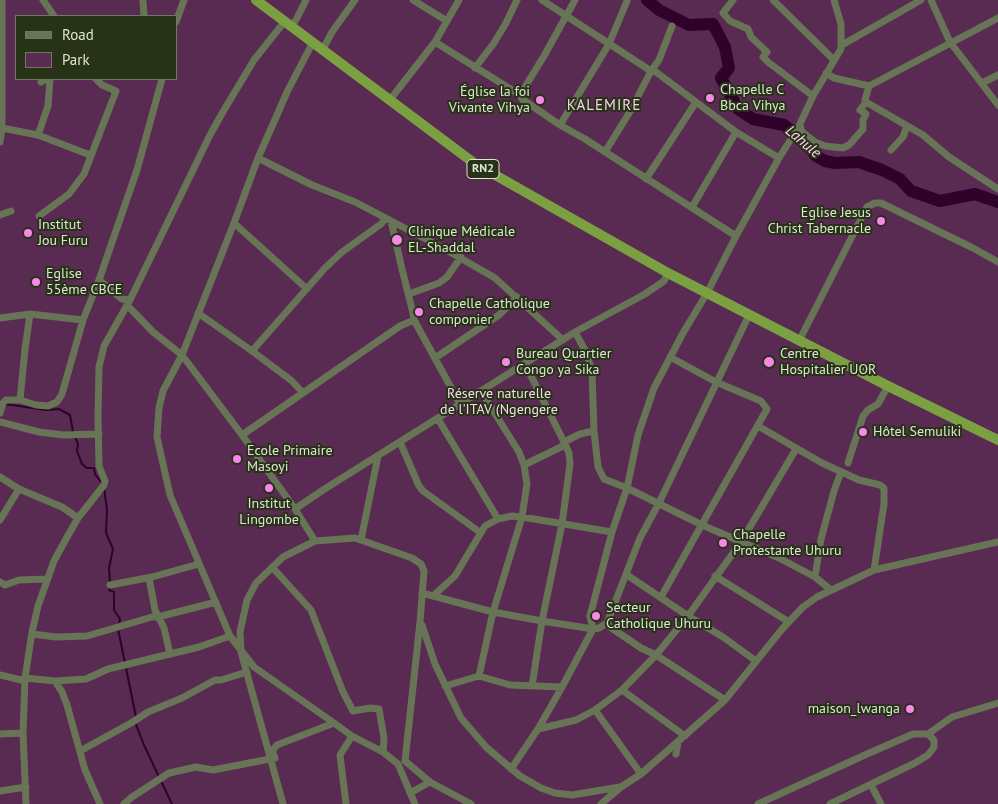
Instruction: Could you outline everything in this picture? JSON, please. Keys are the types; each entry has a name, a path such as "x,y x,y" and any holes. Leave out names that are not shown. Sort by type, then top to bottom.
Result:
{"highway":[{"name":"RN2","path":"256,0 474,163 668,273 799,341 998,440"}],"street":[{"path":"0,142 2,128 0,29 2,0"},
{"path":"43,0 53,15"},
{"path":"143,0 144,15"},
{"path":"178,16 184,0"},
{"path":"306,0 297,18 288,23 254,60 210,134 127,305 153,332 182,354 242,434 316,541"},
{"path":"323,49 332,32 356,0"},
{"path":"414,0 447,20"},
{"path":"390,101 435,42 459,0"},
{"path":"475,68 494,43 517,0"},
{"path":"542,0 651,71 656,72 736,132 778,158"},
{"path":"520,95 567,17 575,0"},
{"path":"733,0 723,13 730,21 748,29 751,37 767,52 764,57 768,62 813,96"},
{"path":"773,0 834,60"},
{"path":"512,769 562,687 592,629 590,616 612,532 627,488 638,435 654,388 708,293 778,158 799,127 813,96 842,45 841,24 834,0"},
{"path":"842,45 921,0"},
{"path":"931,0 950,42 966,66 982,83 998,105"},
{"path":"560,125 609,44 627,1"},
{"path":"826,73 834,78 869,86 998,18"},
{"path":"605,152 659,60 672,26"},
{"path":"313,42 288,90 258,158 182,354 163,390 158,408 157,437 170,495 230,636 241,652 254,667 352,736 383,752 398,764 415,804"},
{"path":"435,42 520,95 522,99 560,125 736,236"},
{"path":"982,83 998,75"},
{"path":"38,135 48,106 50,80"},
{"path":"38,216 74,189 84,174 116,91 102,85 97,80"},
{"path":"3,406 20,400 50,406 57,402 62,394 83,320 99,280 137,170 162,80"},
{"path":"799,127 801,128 800,131 815,142 825,146 843,148 849,145 863,129 866,114 860,110 866,102 869,86"},
{"path":"646,179 696,102"},
{"path":"866,102 923,134 949,157 998,189"},
{"path":"891,150 897,146 907,126"},
{"path":"2,128 38,135 90,155"},
{"path":"692,207 736,132"},
{"path":"258,158 312,185 355,202 461,257 495,278 563,340"},
{"path":"799,341 867,207 874,203 881,203 998,262"},
{"path":"0,215 12,211"},
{"path":"252,351 325,268 342,252 389,220"},
{"path":"389,220 414,320 460,404"},
{"path":"234,223 307,289"},
{"path":"409,294 443,280 461,257"},
{"path":"295,509 575,332 645,294 664,281 668,273"},
{"path":"99,280 122,299 130,300"},
{"path":"435,358 499,315 518,297"},
{"path":"26,804 23,733 25,678 32,634 38,606 54,561 78,518 104,485 105,481 99,466 98,382 101,354 118,319 130,300"},
{"path":"198,313 292,381 303,393"},
{"path":"0,318 30,314 83,320"},
{"path":"20,400 30,314"},
{"path":"422,593 493,612 542,621 592,629 599,628 607,623 640,538 659,504 749,315"},
{"path":"242,434 400,326 414,320"},
{"path":"575,332 586,352 592,371 594,431 598,467 604,479 627,488 702,526 779,558 815,576 831,590"},
{"path":"661,597 766,409 764,404 716,382 670,357"},
{"path":"525,364 565,444 570,464 562,524 542,621 532,686"},
{"path":"848,463 863,416 868,410 878,404 888,386"},
{"path":"480,676 493,612 522,517 527,484 524,465 519,452 482,391"},
{"path":"438,419 498,518"},
{"path":"0,422 39,432 63,435 99,434"},
{"path":"758,426 796,449 841,472 884,488 884,504 874,570"},
{"path":"524,465 580,434 594,431"},
{"path":"400,442 423,491 480,533"},
{"path":"538,728 576,720 595,710 622,690 656,655 688,616 740,542 796,449"},
{"path":"361,540 378,456"},
{"path":"815,576 821,539 841,472"},
{"path":"0,477 19,489 62,507 78,518"},
{"path":"0,520 19,489"},
{"path":"434,595 456,576 480,533 486,526 498,518 522,517 612,532"},
{"path":"284,804 241,652 240,632 247,600 256,583 283,557 316,541 355,538 412,558 421,564 424,571 405,761"},
{"path":"602,804 621,787 641,774 725,700 783,628 803,607 817,596 874,570 998,542"},
{"path":"110,585 149,578 199,564"},
{"path":"272,567 311,610 343,692 353,711 370,708 379,709 384,738 383,752"},
{"path":"627,575 723,637 756,662"},
{"path":"715,576 789,622"},
{"path":"149,578 153,603 164,628 170,654"},
{"path":"0,582 5,585 19,580 47,580"},
{"path":"32,634 66,637 87,636 152,617 216,602"},
{"path":"420,622 435,664 460,718 486,747 520,776 541,788 555,793 572,795 621,787"},
{"path":"607,623 622,635 725,700"},
{"path":"0,675 21,680 25,678 55,681 86,679 108,669 120,668 199,647 230,636"},
{"path":"80,751 131,723 140,716 182,698 215,680 247,672"},
{"path":"445,686 480,676 510,685 562,687"},
{"path":"55,681 67,705 85,770 100,804"},
{"path":"622,690 685,736"},
{"path":"761,802 914,734 928,734 952,717 998,703"},
{"path":"595,710 641,774"},
{"path":"272,759 275,758 272,750 277,745 334,723"},
{"path":"0,734 23,733"},
{"path":"830,804 915,764 928,755 934,747 934,740 928,734"},
{"path":"346,804 340,755 352,736"},
{"path":"676,754 678,742"},
{"path":"124,804 170,772 196,767 213,770 272,759"},
{"path":"398,764 405,761"},
{"path":"405,761 430,782 471,804"},
{"path":"410,793 430,782"},
{"path":"871,785 881,804"},
{"path":"0,791 26,787"},
{"path":"761,802 775,804"}],"green space":[{"name":"Réserve naturelle de l'ITAV (Ngengere","path":"0,0 998,0 998,804 0,804"}],"waterway":[{"name":"Lahule","path":"647,0 659,10 689,25 713,24 725,47 729,68 721,78 738,109 753,119 784,125 807,143 816,156 825,161 835,163 859,162 882,170 900,179 911,191 940,201 975,194 998,202"},
{"path":"5,404 46,410 59,409 70,415 73,432"},
{"path":"75,437 78,444 77,451 82,464 87,468 94,468 95,474 101,482"},
{"path":"104,488 107,510 106,533 113,549 109,568 110,582"},
{"path":"109,586 109,590 114,592 114,610 120,619 119,624"},
{"path":"118,629 125,663"},
{"path":"126,668 136,717"},
{"path":"135,722 159,777"},
{"path":"161,781 172,804"}],"place":[{"name":"Chapelle C Bbca Vihya","path":"710,98"},
{"name":"Église la foi Vivante Vihya","path":"540,100"},
{"name":"Eglise Jesus Christ Tabernacle","path":"881,221"},
{"name":"Institut Jou Furu","path":"28,233"},
{"name":"Clinique Médicale EL-Shaddal","path":"397,240"},
{"name":"Eglise 55ème CBCE","path":"36,282"},
{"name":"Chapelle Catholique componier","path":"419,312"},
{"name":"Bureau Quartier Congo ya Sika","path":"506,362"},
{"name":"Centre Hospitalier UOR","path":"769,362"},
{"name":"Hôtel Semuliki","path":"863,432"},
{"name":"Ecole Primaire Masoyi","path":"237,459"},
{"name":"Institut Lingombe","path":"269,488"},
{"name":"Chapelle Protestante Uhuru","path":"723,543"},
{"name":"Secteur Catholique Uhuru","path":"596,616"},
{"name":"maison_lwanga","path":"910,709"}],"district":[{"name":"KALEMIRE","path":"604,106"}]}
